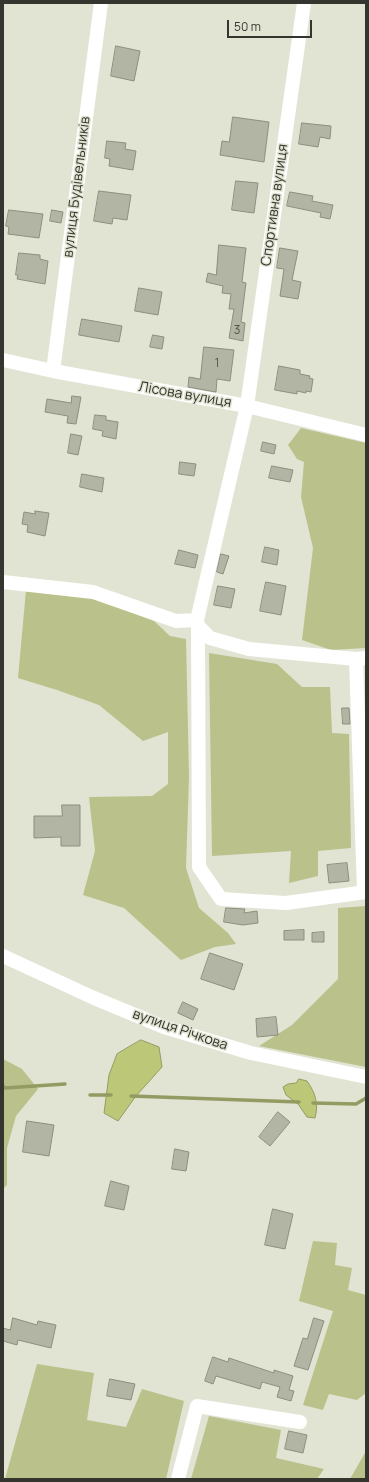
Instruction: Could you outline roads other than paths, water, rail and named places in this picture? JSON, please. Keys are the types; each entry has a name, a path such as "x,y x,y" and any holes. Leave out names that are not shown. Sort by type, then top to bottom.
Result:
{"street":[{"name":"вулиця Будівельників","path":"53,371 101,3"},
{"name":"Спортивна вулиця","path":"304,3 246,406 197,623 199,867 221,899 286,903 365,891"},
{"name":"Лісова вулиця","path":"3,360 53,371 246,406 366,435"},
{"path":"3,582 93,592 176,622 197,623 210,638 249,649 361,659 365,891"},
{"name":"вулиця Річкова","path":"3,956 94,998 164,1027 251,1053 366,1077"},
{"path":"178,1479 197,1406 300,1422"}],"waterway":[{"path":"3,1086 5,1088 65,1084"},
{"path":"90,1095 111,1095"},
{"path":"131,1096 299,1102"},
{"path":"313,1103 356,1104 366,1098"}]}
